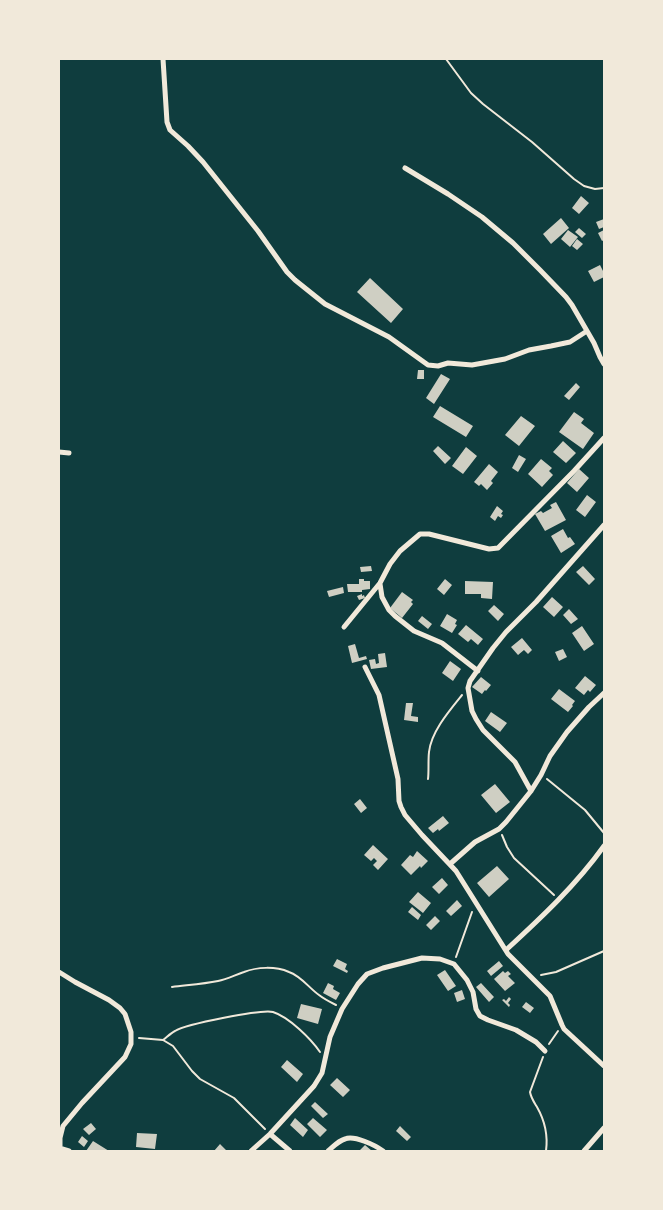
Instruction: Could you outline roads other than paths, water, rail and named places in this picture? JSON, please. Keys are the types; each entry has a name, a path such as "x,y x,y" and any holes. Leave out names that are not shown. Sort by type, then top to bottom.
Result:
{"street":[{"path":"163,59 168,128 203,162 258,231 287,272 325,304 389,337 432,366 448,363 472,365 505,359 529,350 570,342 587,331"},
{"path":"405,168 482,217 513,243 566,297 604,364"},
{"path":"344,627 380,583 394,558 420,534 429,534 488,549 498,548 604,438"},
{"path":"59,452 69,453"},
{"path":"530,791 515,762 483,730 476,719 472,711 468,688 470,681 506,632 536,602 604,525"},
{"path":"380,583 382,597 389,610 395,616 414,631 442,643 478,671"},
{"path":"365,667 379,695 397,770 399,801 405,815 456,871 512,959 550,996 562,1025 604,1066"},
{"path":"450,864 475,842 499,829 513,814 541,775 550,756 567,732 588,707 604,693"},
{"path":"506,950 559,900 587,870 604,846"},
{"path":"251,1151 270,1134 314,1086 322,1073 330,1037 342,1009 358,984 367,974 422,958 440,959 454,964 467,980 480,1016 516,1030 536,1042 545,1051"},
{"path":"59,972 120,1008 130,1024 131,1038 131,1044 125,1057 82,1103 61,1131 59,1148 69,1151"},
{"path":"584,1151 604,1128"},
{"path":"270,1134 290,1151"},
{"path":"328,1151 342,1140 351,1138 368,1143 383,1151"}]}
